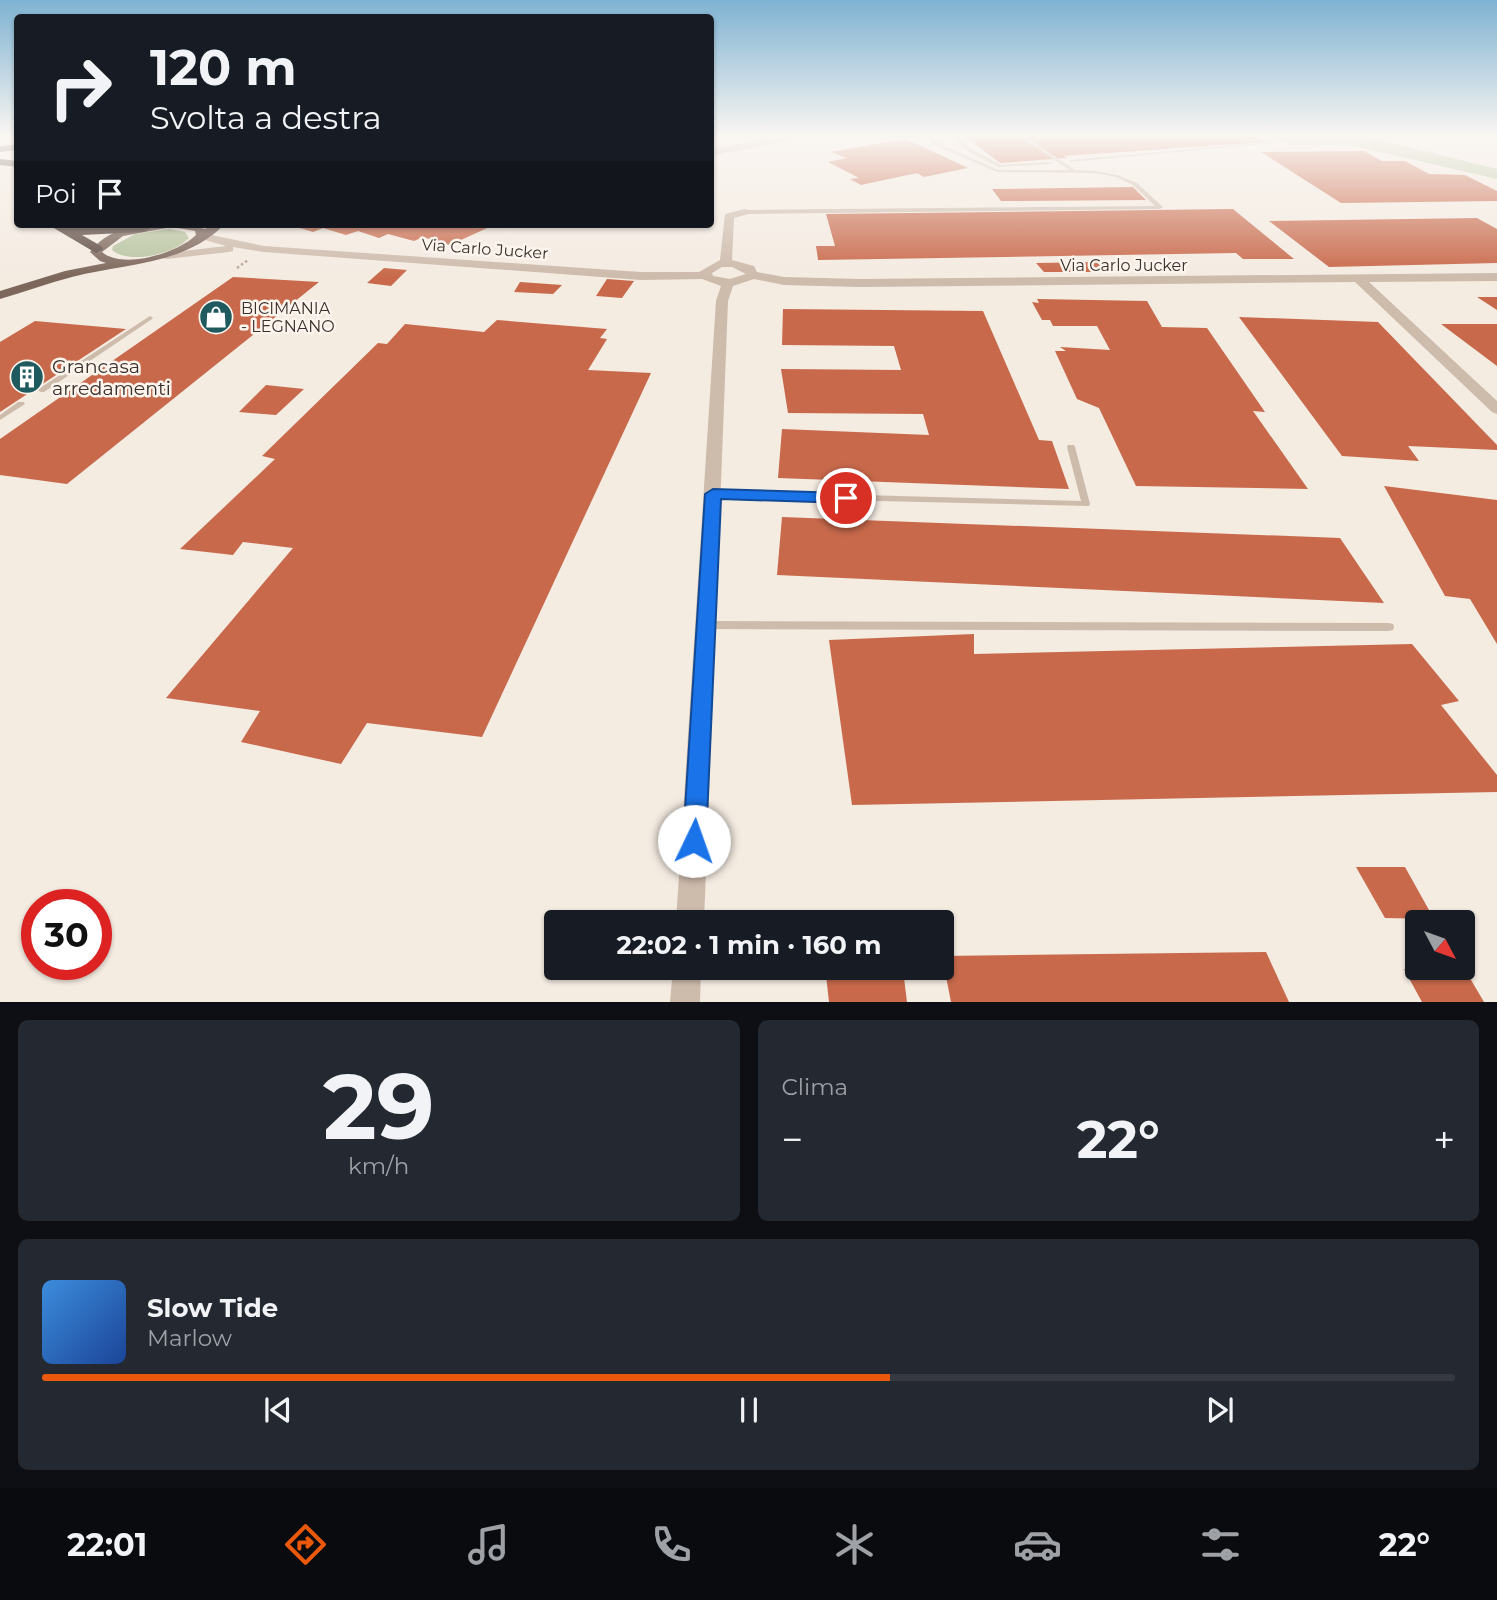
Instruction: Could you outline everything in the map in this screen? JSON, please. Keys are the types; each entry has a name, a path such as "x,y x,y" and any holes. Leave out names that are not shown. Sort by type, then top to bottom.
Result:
{"highway":[{"path":"60,228 96,250"},
{"path":"66,231 99,232 134,228"}],"main road":[{"path":"30,285 96,250 113,237 149,228"},
{"path":"196,228 202,236"},
{"path":"0,295 30,285 166,256 191,247 214,228"},
{"path":"96,250 98,256 105,260 130,262"}],"street":[{"path":"691,910 722,301 727,273 729,216 745,212"},
{"name":"Via Carlo Jucker","path":"202,236 264,248 641,276 705,275"},
{"name":"Via Carlo Jucker","path":"166,256 208,250 264,248"},
{"path":"727,273 712,266 705,275 713,281 727,273 746,266 752,275 743,281 727,273"},
{"name":"Via Carlo Jucker","path":"752,275 784,281 860,283 1497,277"},
{"path":"1360,280 1497,409"},
{"path":"685,1002 686,980"}],"lane":[{"path":"745,212 1160,207 1134,184"},
{"path":"41,390 150,318"},
{"path":"0,418 21,404"},
{"path":"713,494 1086,504 1071,447"},
{"path":"707,625 1389,627"}],"green space":[{"path":"169,229 185,232 189,238 173,249 152,256 130,257 112,250 113,246 135,234"}],"building":[{"path":"1311,184 1483,184 1497,191 1497,201 1341,203"},
{"path":"1133,187 1146,200 1001,201 992,189"},
{"path":"1233,209 1294,259 1243,259 1236,253 818,260 816,246 835,246 826,214"},
{"path":"1477,218 1497,229 1497,263 1329,267 1269,221"},
{"path":"300,228 323,228 313,232"},
{"path":"323,228 487,228 450,245 423,237 414,241 388,234 379,238 358,231 346,235"},
{"path":"1100,262 1109,272 1044,272 1036,263"},
{"path":"384,268 407,270 391,286 367,283"},
{"path":"233,277 319,282 67,484 0,475 0,439"},
{"path":"607,279 634,281 622,298 596,296"},
{"path":"520,282 562,285 553,294 514,292"},
{"path":"1477,297 1497,297 1497,310"},
{"path":"1037,299 1147,301 1162,327 1207,328 1265,412 1253,411 1308,489 1136,486 1099,408 1077,399 1055,351 1066,351 1060,347 1110,350 1097,326 1053,326 1050,320 1042,320 1032,302 1039,303"},
{"path":"783,309 983,311 1039,440 1052,441 1069,489 778,478 782,429 929,435 923,414 788,413 781,369 901,370 894,346 782,345"},
{"path":"1239,317 1378,322 1497,445 1497,450 1408,446 1419,461 1342,456"},
{"path":"497,320 607,329 600,338 607,339 588,370 651,373 482,737 367,723 341,764 241,742 260,711 166,698 293,548 243,542 233,555 180,549 275,459 262,456 378,343 387,344 405,324 484,332"},
{"name":"Grancasa arredamenti","path":"35,321 126,329 0,412 0,342"},
{"path":"1441,324 1497,324 1497,366"},
{"path":"266,385 304,389 276,415 239,412"},
{"path":"1384,486 1497,500 1497,644 1470,599 1445,596"},
{"path":"782,517 1340,538 1384,603 777,575"},
{"path":"974,634 974,654 1412,644 1459,701 1441,705 1497,775 1497,792 852,805 829,640"},
{"path":"1356,867 1405,867 1429,910 1405,910 1405,918 1385,918"},
{"path":"1266,952 1289,1002 951,1002 947,980 954,980 954,956"},
{"path":"827,980 904,980 907,1002 829,1002"},
{"path":"1410,980 1471,980 1484,1002 1422,1002"}],"place":[{"name":"BICIMANIA - LEGNANO","path":"216,317"},
{"name":"Grancasa arredamenti","path":"27,377"}],"route":[{"path":"694,841 713,494 846,498"}]}
